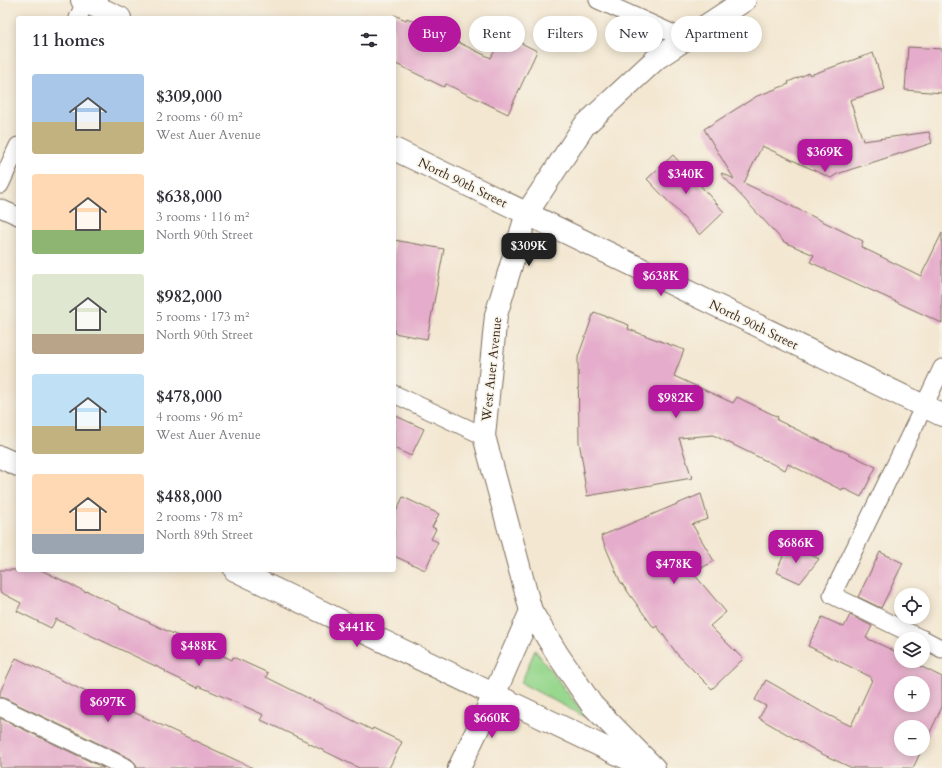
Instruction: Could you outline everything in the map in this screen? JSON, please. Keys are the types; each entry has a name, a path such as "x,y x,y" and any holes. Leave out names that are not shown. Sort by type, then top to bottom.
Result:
{"street":[{"name":"West Auer Avenue","path":"721,16 745,0"},
{"path":"83,5 114,16"},
{"name":"West Auer Avenue","path":"654,768 592,705 558,655 532,611 484,436 496,315 527,213 584,126 656,58 671,49"},
{"name":"North 90th Street","path":"396,150 933,411"},
{"path":"0,456 16,464"},
{"path":"239,572 647,768"},
{"path":"459,768 532,611"}],"lane":[{"path":"598,0 671,34"},
{"path":"0,185 16,150"},
{"path":"0,208 16,215"},
{"path":"909,632 832,594 933,411 942,368"},
{"path":"396,395 484,436"},
{"path":"930,643 942,649"},
{"path":"0,707 127,768"}],"green space":[{"path":"535,650 587,718 521,683"}],"building":[{"path":"394,15 406,20 408,18 408,52 461,52 461,44 469,48 469,52 478,52 491,58 494,52 525,52 525,45 533,49 533,52 537,52 508,114 446,84 444,87 396,64 396,16"},
{"path":"908,47 942,49 942,93 905,90"},
{"path":"873,53 885,89 850,100 863,141 929,132 932,143 837,174 831,178 762,146 744,183 863,241 861,247 921,276 942,233 942,323 810,262 814,255 784,242 721,174 722,173 734,179 704,129 757,96 789,84 788,82 809,73 810,75"},
{"path":"673,155 724,212 700,235 647,179"},
{"path":"396,240 444,249 427,339 396,333"},
{"path":"594,312 629,325 628,329 684,350 674,376 733,403 737,397 778,417 777,420 876,467 861,497 843,488 842,490 788,464 785,470 713,435 679,438 692,478 587,496 579,441 578,357"},
{"path":"396,416 424,429 411,456 396,449"},
{"path":"701,494 708,519 692,524 714,561 693,573 726,612 710,626 743,659 712,689 677,654 657,626 654,628 620,581 601,536"},
{"path":"403,497 439,514 432,527 436,529 431,539 438,542 425,570 396,557 396,512"},
{"path":"789,544 819,559 800,583 776,572"},
{"path":"880,552 903,563 881,608 858,597"},
{"path":"0,570 16,570 16,572 45,572 182,638 182,636 232,660 233,657 268,673 266,677 372,730 373,728 402,742 389,768 359,768 261,720 264,715 199,686 198,688 165,672 166,671 56,619 51,628 17,611 21,603 0,592"},
{"path":"850,615 872,626 866,638 894,651 894,668 924,668 942,677 942,707 930,732 930,720 894,720 894,756 919,756 913,768 852,768 820,753 759,718 766,706 755,700 766,680 818,710 851,726 872,680 870,679 871,677 808,646 822,617 844,627"},
{"path":"16,658 113,705 114,703 253,768 137,768 131,759 0,697 0,692"},
{"path":"0,718 104,768 0,768"}]}
